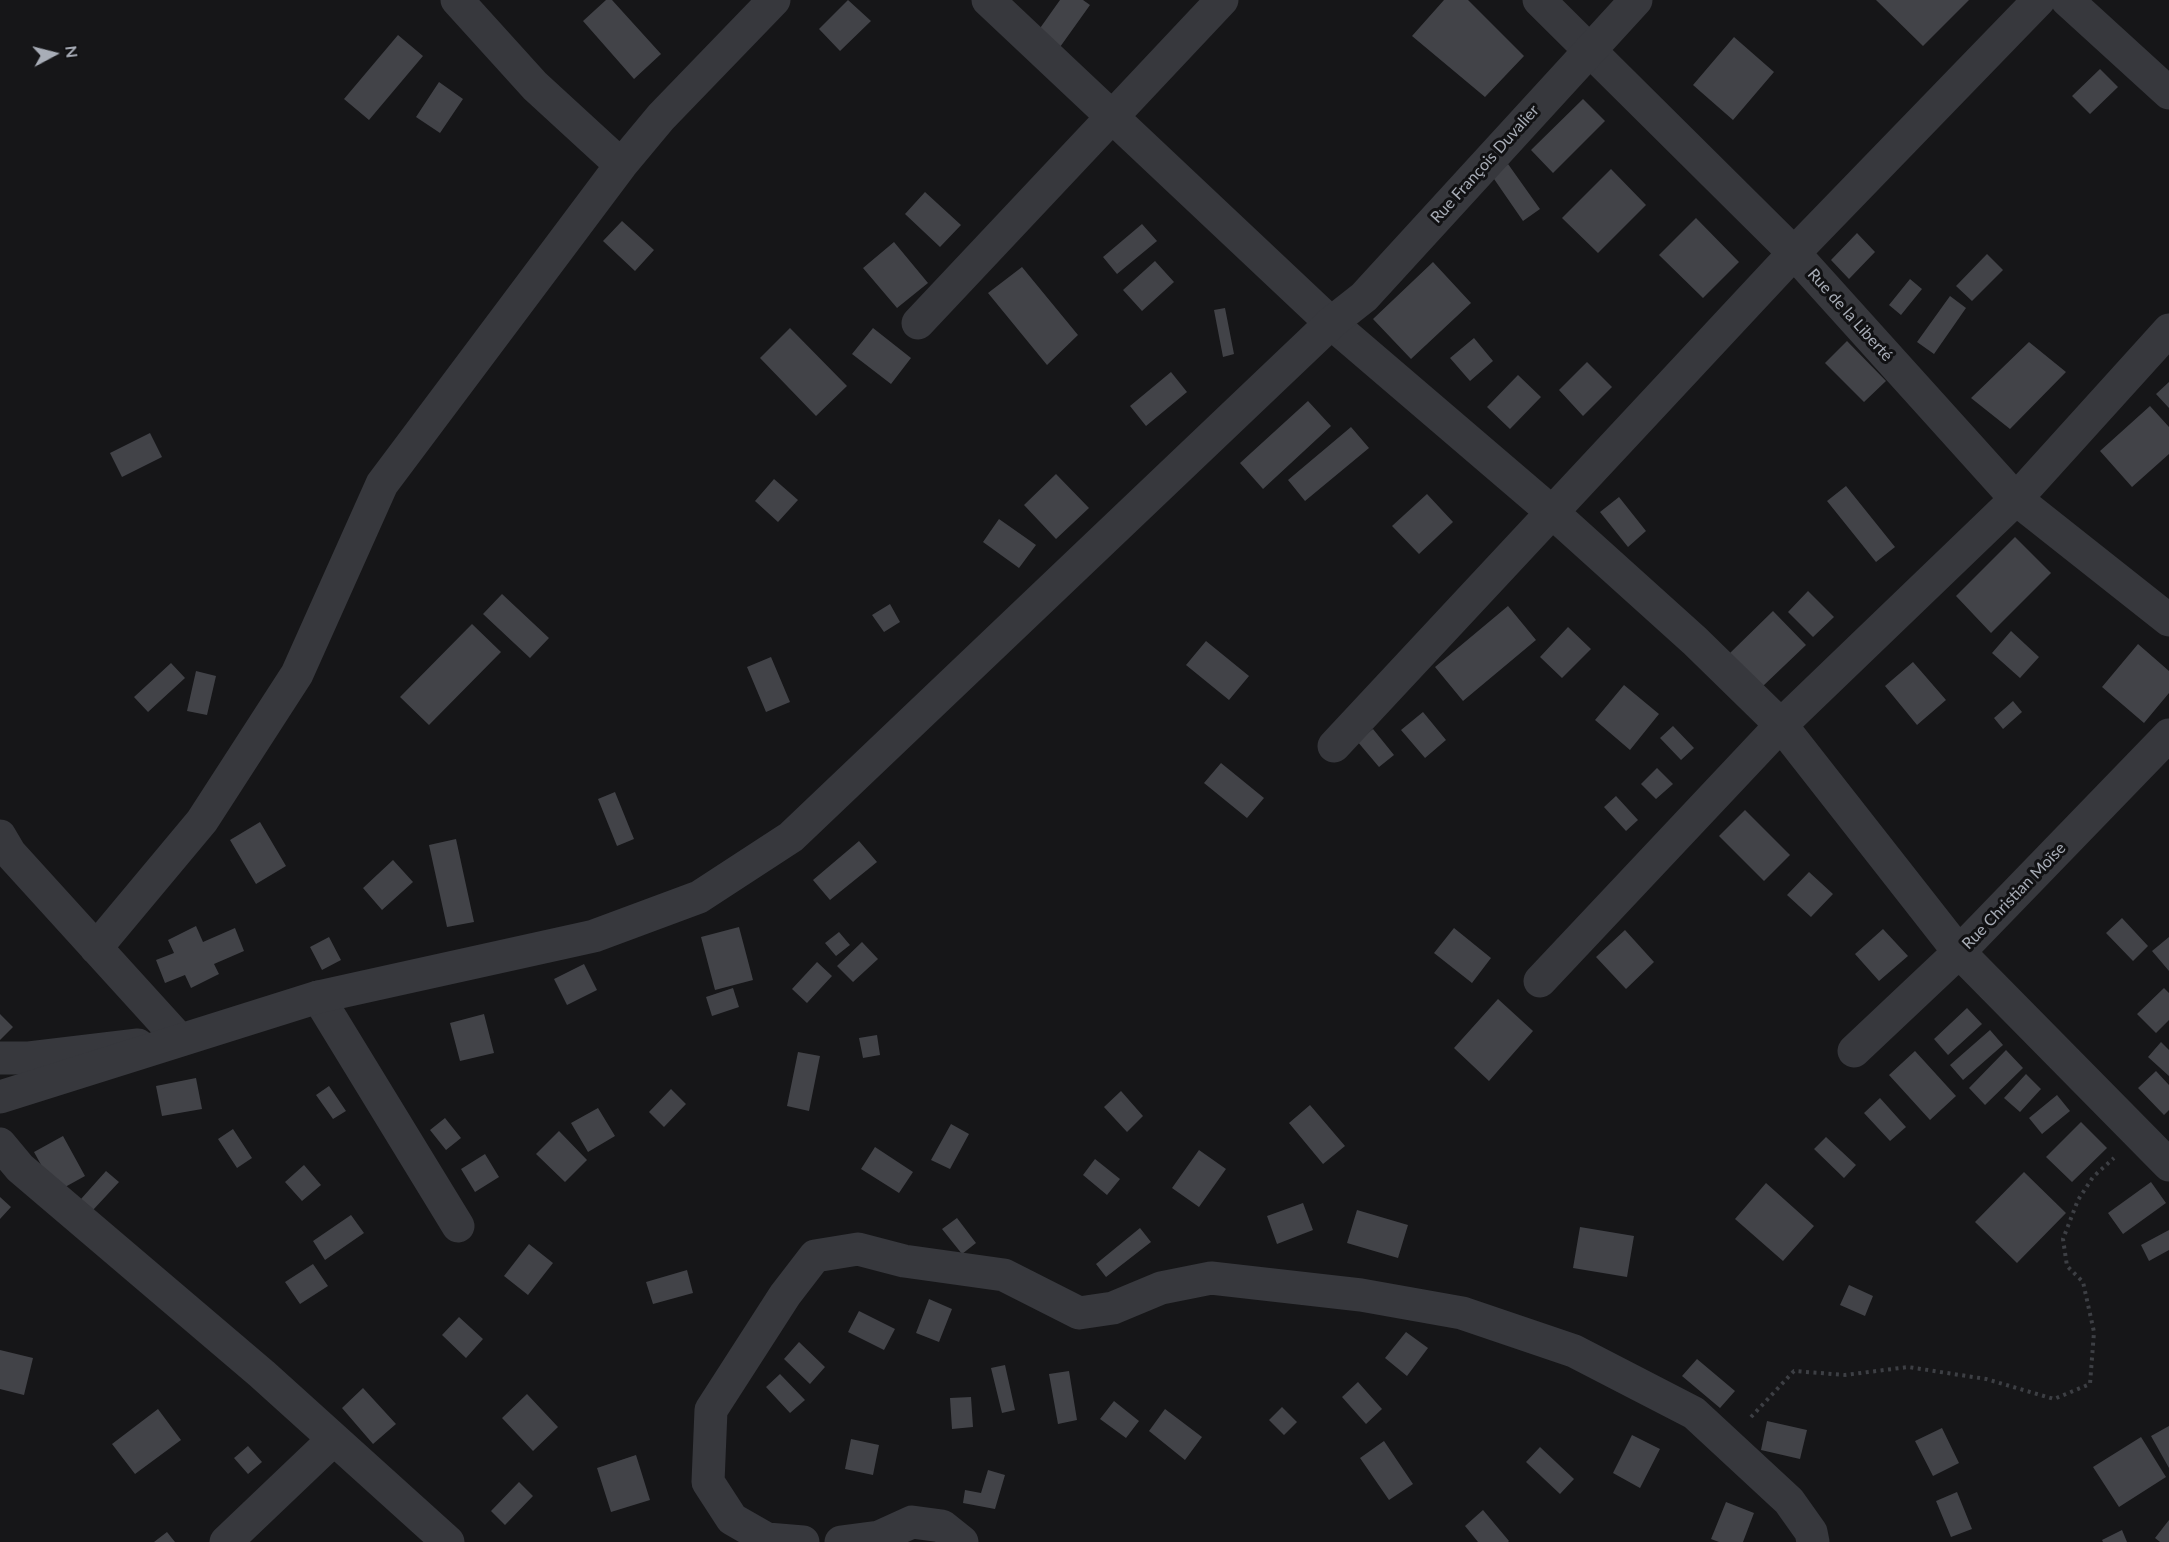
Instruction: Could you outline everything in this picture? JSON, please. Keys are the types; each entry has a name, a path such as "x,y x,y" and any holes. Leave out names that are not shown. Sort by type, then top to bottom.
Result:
{"street":[{"path":"457,0 535,86 621,165"},
{"path":"96,948 202,821 297,674 382,484 621,165 661,117 774,0"},
{"path":"988,0 1331,323 1553,513 1695,641 1780,725 1959,952 2139,1136 2167,1160"},
{"path":"918,323 1222,0"},
{"name":"Rue de la Liberté","path":"1539,0 1794,253 2016,499 2169,620"},
{"name":"Rue François Duvalier","path":"180,1040 318,997 594,936 699,897 791,837 1331,323 1364,297 1636,0"},
{"path":"1334,746 1794,253 2040,0"},
{"path":"2067,0 2169,93"},
{"path":"1540,981 1780,725 2016,499 2169,330"},
{"name":"Rue Christian Moïse","path":"1854,1051 1959,952 2169,735"},
{"path":"0,836 10,853 180,1040"},
{"path":"318,997 458,1226"},
{"path":"0,1058 29,1058 180,1040"},
{"path":"0,1097 180,1040"},
{"path":"0,1144 20,1168 262,1374 448,1542"},
{"path":"803,1542 767,1539 732,1519 708,1482 711,1410 785,1295 815,1256 858,1249 904,1261 1004,1275 1079,1313 1113,1308 1161,1288 1210,1278 1361,1295 1462,1313 1574,1351 1694,1413 1789,1502 1811,1532 1813,1542"},
{"path":"226,1542 334,1439"},
{"path":"840,1542 879,1537 912,1522 942,1526 962,1542"}],"path":[{"path":"1726,1443 1794,1371 1845,1375 1908,1367 1986,1379 2054,1399 2090,1384 2094,1332 2083,1282 2067,1266 2063,1239 2078,1200 2093,1177 2139,1136"}],"building":[{"path":"606,0 612,0 661,54 634,79 583,21"},
{"path":"848,0 871,21 840,51 819,29"},
{"path":"1060,0 1083,0 1090,5 1060,47 1038,31"},
{"path":"1444,0 1468,0 1524,56 1485,97 1412,36"},
{"path":"1876,0 1969,0 1923,46"},
{"path":"398,35 423,56 369,120 344,99"},
{"path":"1734,37 1774,72 1733,120 1693,85"},
{"path":"2100,69 2118,87 2090,114 2072,96"},
{"path":"439,82 463,99 440,133 416,117"},
{"path":"1583,99 1605,121 1553,173 1531,150"},
{"path":"1508,164 1540,209 1523,221 1492,176"},
{"path":"1611,169 1646,205 1598,253 1562,218"},
{"path":"925,192 961,225 940,247 905,214"},
{"path":"1696,218 1739,262 1703,298 1659,255"},
{"path":"622,221 654,250 635,271 603,241"},
{"path":"1142,224 1157,241 1117,274 1103,257"},
{"path":"1857,233 1875,252 1849,279 1831,260"},
{"path":"894,242 928,283 897,308 863,268"},
{"path":"1987,254 2003,270 1972,301 1956,286"},
{"path":"1155,261 1174,282 1142,311 1123,290"},
{"path":"1433,262 1471,303 1411,359 1373,319"},
{"path":"1022,267 1078,335 1047,365 988,293"},
{"path":"1910,279 1922,289 1901,315 1889,305"},
{"path":"1950,296 1966,308 1934,354 1917,342"},
{"path":"1225,308 1234,354 1223,357 1214,310"},
{"path":"790,328 847,386 816,416 760,358"},
{"path":"873,328 911,358 891,384 852,354"},
{"path":"1474,338 1493,361 1470,381 1450,358"},
{"path":"1847,341 1886,381 1864,402 1825,363"},
{"path":"2029,342 2066,372 2010,429 1971,398"},
{"path":"1587,362 1612,387 1583,416 1559,390"},
{"path":"1171,372 1187,392 1146,426 1130,406"},
{"path":"1518,375 1541,397 1510,429 1487,407"},
{"path":"2169,382 2169,408 2156,394"},
{"path":"1308,401 1331,426 1263,489 1240,463"},
{"path":"2150,406 2169,427 2169,454 2132,487 2100,451"},
{"path":"1351,427 1369,448 1305,501 1288,480"},
{"path":"150,433 162,457 122,477 110,453"},
{"path":"1056,474 1089,508 1056,539 1024,505"},
{"path":"774,479 798,500 778,522 755,501"},
{"path":"1846,486 1895,547 1876,562 1827,501"},
{"path":"1427,494 1453,522 1419,554 1392,526"},
{"path":"1619,497 1646,531 1628,547 1600,512"},
{"path":"999,519 1036,545 1019,568 983,542"},
{"path":"2015,537 2051,573 1991,633 1956,596"},
{"path":"1808,591 1834,617 1813,637 1788,612"},
{"path":"502,594 549,638 530,658 483,614"},
{"path":"890,604 900,622 884,632 872,615"},
{"path":"1508,606 1536,640 1463,701 1435,667"},
{"path":"1773,611 1806,645 1763,686 1730,653"},
{"path":"472,624 501,652 429,725 400,697"},
{"path":"1568,627 1591,649 1562,678 1540,657"},
{"path":"2011,631 2039,657 2020,678 1992,653"},
{"path":"1206,641 1249,676 1229,700 1186,665"},
{"path":"2138,644 2169,671 2169,693 2144,723 2102,687"},
{"path":"771,657 790,702 766,712 747,667"},
{"path":"1913,662 1946,700 1917,725 1885,686"},
{"path":"171,663 185,678 148,712 134,697"},
{"path":"196,671 216,676 207,715 187,711"},
{"path":"1624,685 1659,714 1630,750 1595,720"},
{"path":"2013,701 2022,712 2003,729 1994,718"},
{"path":"1423,712 1446,740 1425,758 1401,730"},
{"path":"1673,726 1694,748 1681,760 1660,738"},
{"path":"1373,729 1394,755 1379,767 1357,741"},
{"path":"1221,763 1264,798 1247,818 1204,783"},
{"path":"1657,768 1673,784 1656,799 1641,784"},
{"path":"615,792 634,839 617,846 598,799"},
{"path":"1616,796 1638,820 1626,831 1604,807"},
{"path":"1745,810 1790,855 1764,881 1719,836"},
{"path":"260,822 286,866 256,884 230,840"},
{"path":"456,839 474,922 447,927 429,845"},
{"path":"859,841 877,862 830,900 813,880"},
{"path":"393,860 413,882 382,910 363,888"},
{"path":"1809,872 1833,894 1811,917 1787,895"},
{"path":"2122,918 2148,946 2133,961 2106,933"},
{"path":"196,926 203,942 235,928 244,951 214,964 219,974 191,988 185,975 165,983 156,960 174,953 168,940"},
{"path":"739,927 753,980 715,990 701,937"},
{"path":"1454,928 1491,958 1472,983 1434,953"},
{"path":"1883,929 1908,956 1879,981 1855,954"},
{"path":"1625,930 1654,962 1626,989 1596,957"},
{"path":"839,932 850,945 836,956 825,943"},
{"path":"329,937 341,960 322,970 310,947"},
{"path":"2169,937 2169,971 2152,951"},
{"path":"862,942 878,959 853,982 837,966"},
{"path":"817,962 832,976 807,1003 792,989"},
{"path":"584,964 597,990 567,1005 554,979"},
{"path":"733,988 739,1007 712,1016 706,997"},
{"path":"2164,988 2169,993 2169,1020 2156,1033 2137,1014"},
{"path":"1498,999 1533,1031 1489,1081 1454,1048"},
{"path":"1967,1008 1982,1024 1948,1055 1934,1039"},
{"path":"0,1014 13,1027 0,1040"},
{"path":"484,1014 494,1053 460,1061 450,1023"},
{"path":"1990,1030 2003,1045 1963,1080 1950,1065"},
{"path":"877,1035 880,1055 863,1058 859,1038"},
{"path":"2161,1042 2169,1050 2169,1076 2148,1057"},
{"path":"2006,1050 2023,1068 1985,1105 1969,1088"},
{"path":"1915,1051 1956,1096 1930,1120 1889,1075"},
{"path":"798,1052 820,1056 809,1111 787,1106"},
{"path":"2156,1071 2169,1085 2169,1110 2164,1115 2138,1088"},
{"path":"2026,1074 2041,1089 2020,1112 2004,1098"},
{"path":"196,1078 202,1109 162,1116 156,1086"},
{"path":"329,1086 346,1111 333,1119 316,1095"},
{"path":"671,1089 686,1104 664,1127 649,1112"},
{"path":"1121,1091 1143,1116 1127,1132 1104,1107"},
{"path":"2057,1095 2070,1111 2042,1134 2029,1118"},
{"path":"1880,1098 1906,1127 1890,1141 1864,1113"},
{"path":"1310,1105 1345,1146 1323,1164 1289,1123"},
{"path":"598,1108 615,1136 588,1152 571,1123"},
{"path":"445,1118 461,1138 446,1150 430,1130"},
{"path":"2081,1122 2107,1148 2072,1182 2046,1157"},
{"path":"951,1124 969,1134 950,1169 931,1160"},
{"path":"233,1129 252,1158 237,1168 218,1139"},
{"path":"559,1131 587,1160 565,1182 536,1154"},
{"path":"63,1136 85,1176 56,1192 34,1152"},
{"path":"1826,1137 1856,1165 1844,1178 1814,1149"},
{"path":"875,1147 913,1172 899,1193 861,1169"},
{"path":"1199,1150 1226,1169 1199,1207 1172,1188"},
{"path":"485,1154 499,1177 475,1192 461,1169"},
{"path":"1095,1159 1120,1179 1107,1195 1083,1175"},
{"path":"304,1165 321,1185 302,1201 285,1182"},
{"path":"106,1171 119,1182 93,1210 81,1199"},
{"path":"2024,1172 2066,1213 2017,1263 1975,1222"},
{"path":"2151,1182 2166,1203 2123,1234 2108,1213"},
{"path":"1766,1183 1814,1226 1783,1261 1735,1219"},
{"path":"0,1197 11,1207 0,1219"},
{"path":"1303,1203 1313,1230 1277,1244 1267,1216"},
{"path":"1357,1210 1408,1225 1398,1258 1347,1243"},
{"path":"351,1215 364,1233 325,1260 313,1241"},
{"path":"957,1218 976,1243 962,1254 942,1229"},
{"path":"1580,1227 1634,1236 1627,1277 1573,1268"},
{"path":"1140,1228 1151,1242 1106,1277 1096,1264"},
{"path":"2169,1230 2169,1250 2149,1261 2141,1245"},
{"path":"529,1244 553,1263 528,1295 504,1276"},
{"path":"313,1264 328,1286 300,1304 285,1282"},
{"path":"687,1270 693,1293 653,1304 646,1282"},
{"path":"1849,1285 1873,1296 1865,1316 1840,1305"},
{"path":"929,1299 952,1309 939,1342 916,1333"},
{"path":"859,1311 895,1329 884,1350 848,1332"},
{"path":"459,1317 483,1339 466,1358 442,1335"},
{"path":"1406,1332 1428,1348 1407,1376 1385,1358"},
{"path":"799,1342 825,1367 810,1384 784,1359"},
{"path":"0,1350 33,1358 24,1395 0,1389"},
{"path":"1697,1359 1735,1391 1720,1408 1682,1376"},
{"path":"1005,1365 1015,1410 1002,1413 991,1368"},
{"path":"1069,1371 1077,1420 1058,1424 1049,1374"},
{"path":"780,1374 805,1400 790,1413 766,1387"},
{"path":"1358,1382 1382,1409 1366,1424 1342,1397"},
{"path":"363,1388 396,1424 373,1444 342,1408"},
{"path":"527,1394 558,1427 533,1451 502,1418"},
{"path":"971,1397 973,1427 952,1429 950,1398"},
{"path":"1114,1401 1139,1421 1126,1438 1100,1419"},
{"path":"1282,1407 1297,1422 1284,1435 1269,1420"},
{"path":"158,1409 181,1440 135,1474 112,1444"},
{"path":"1165,1409 1202,1437 1185,1460 1149,1431"},
{"path":"1767,1421 1807,1430 1800,1459 1761,1450"},
{"path":"2169,1426 2169,1468 2151,1436"},
{"path":"1942,1428 1959,1463 1933,1476 1915,1441"},
{"path":"1632,1435 1660,1449 1640,1488 1613,1473"},
{"path":"2141,1437 2166,1477 2119,1507 2093,1467"},
{"path":"851,1439 879,1445 873,1475 845,1469"},
{"path":"1384,1441 1413,1484 1389,1500 1360,1458"},
{"path":"248,1446 262,1462 248,1474 234,1458"},
{"path":"1540,1447 1574,1479 1560,1494 1526,1462"},
{"path":"636,1455 650,1500 611,1512 597,1468"},
{"path":"988,1470 1005,1475 995,1509 963,1503 965,1490 981,1493"},
{"path":"519,1482 533,1496 505,1525 491,1511"},
{"path":"1957,1492 1972,1529 1951,1537 1936,1501"},
{"path":"1726,1502 1754,1513 1743,1542 1719,1542 1711,1539"},
{"path":"1483,1510 1508,1542 1478,1542 1465,1526"},
{"path":"2169,1520 2169,1542 2160,1542 2155,1538"},
{"path":"2122,1530 2127,1542 2103,1542 2102,1540"},
{"path":"167,1532 175,1542 154,1542"}]}
